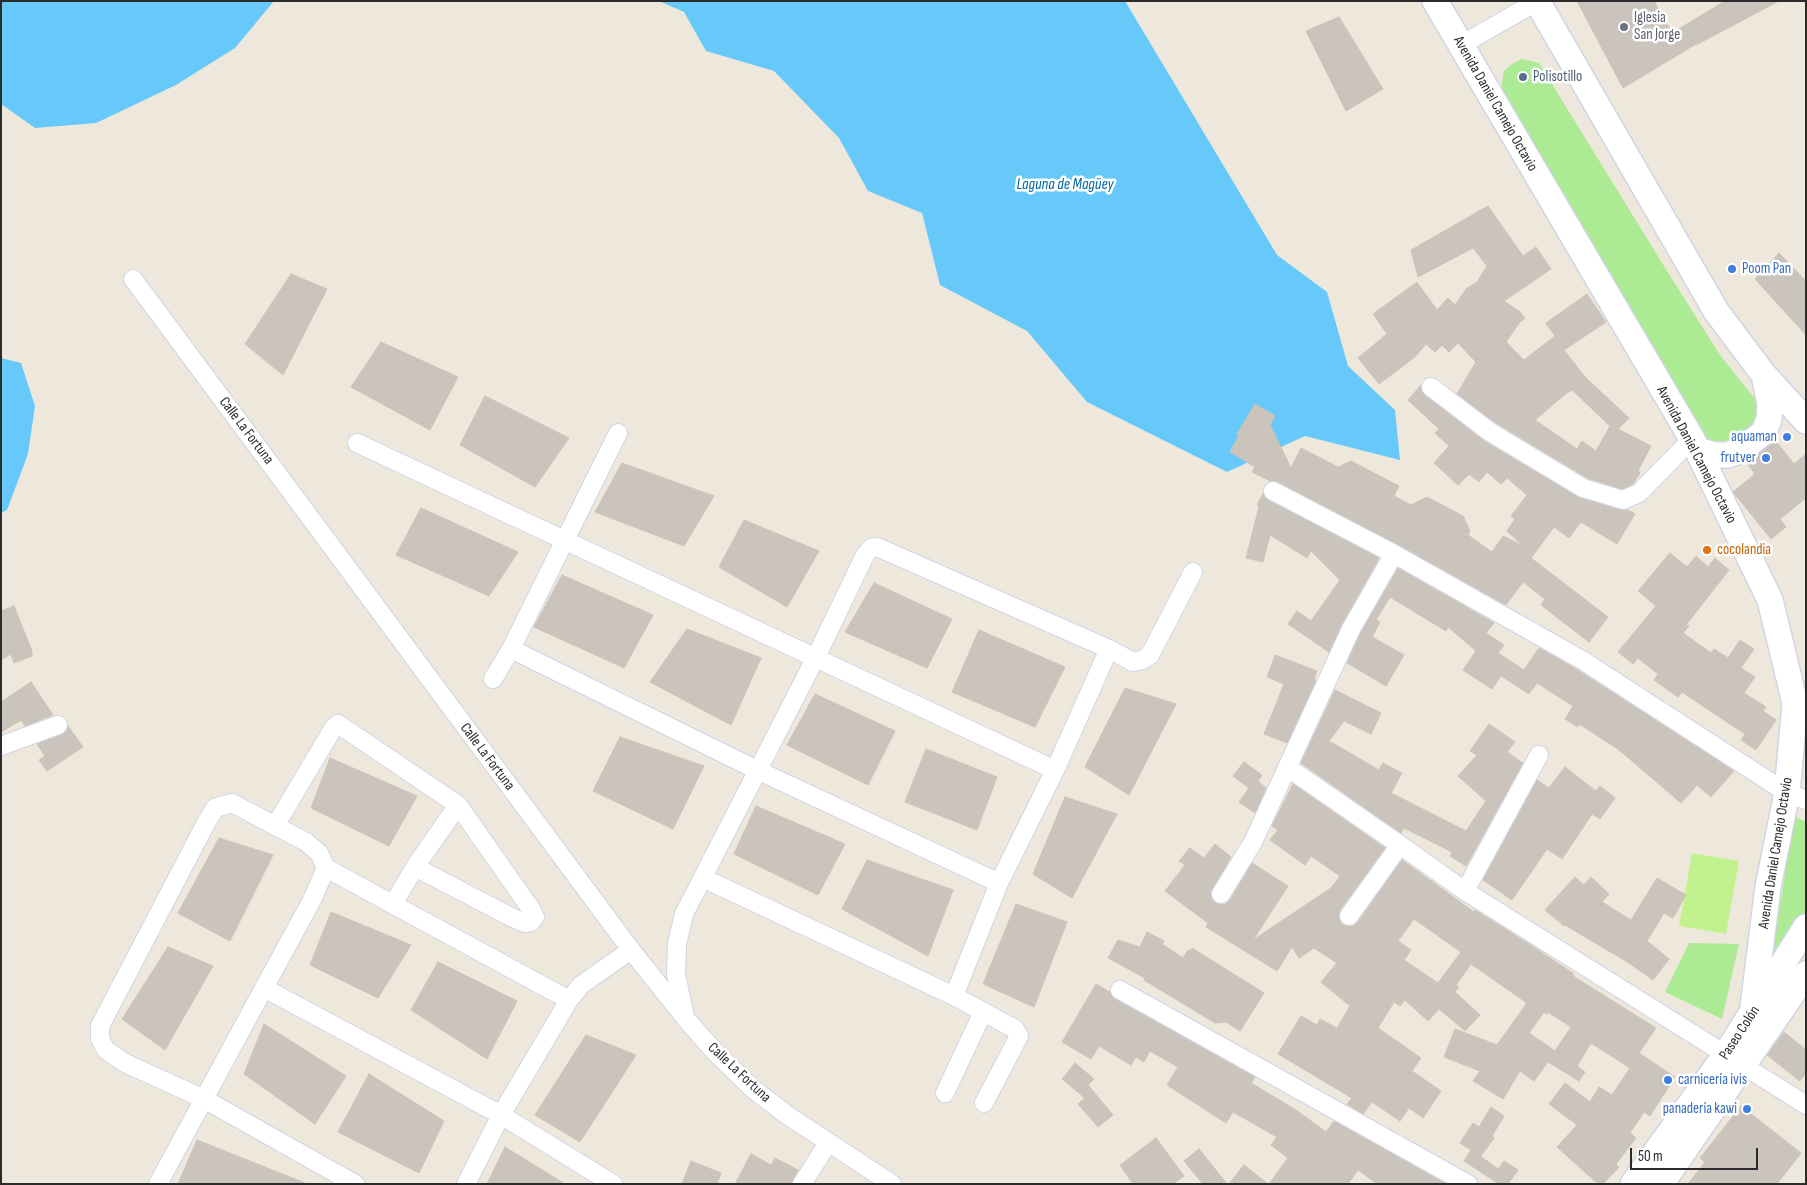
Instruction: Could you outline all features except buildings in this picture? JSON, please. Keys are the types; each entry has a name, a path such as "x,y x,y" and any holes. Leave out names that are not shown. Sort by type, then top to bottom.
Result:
{"main road":[{"name":"Avenida Daniel Camejo Octavio","path":"1435,1 1694,445 1770,600 1795,703 1796,796 1768,887 1752,1015"},
{"path":"1537,1 1716,311 1764,375 1806,421"},
{"path":"1694,445 1715,455 1728,455 1741,450 1764,432 1769,419 1770,404 1764,375"},
{"name":"Paseo Colón","path":"1661,1184 1734,1059 1752,1015 1806,927"},
{"name":"Paseo Colón","path":"1633,1184 1734,1059 1806,974"}],"street":[{"path":"1461,45 1537,1"},
{"name":"Calle La Fortuna","path":"133,278 631,950 686,1019 715,1052 753,1089 787,1115 892,1184"},
{"path":"1431,387 1490,432 1583,488 1623,500 1639,493 1694,445"},
{"path":"493,679 510,649 618,433"},
{"path":"356,443 1055,770"},
{"path":"1273,491 1394,554 1582,660 1796,796"},
{"path":"686,1019 676,974 677,944 684,914 816,657 865,555 871,548 878,548 1110,649 1133,662 1142,660 1150,655 1193,572"},
{"path":"1221,894 1254,842 1351,629 1394,554"},
{"path":"510,649 757,770 999,883"},
{"path":"954,996 999,883 1055,770 1110,649"},
{"path":"275,826 334,727 338,724 458,805 535,917 531,922 511,917 415,867"},
{"path":"1,746 58,725"},
{"path":"1465,891 1539,755"},
{"path":"1287,767 1465,891 1806,1104"},
{"path":"355,1184 204,1099 125,1063 106,1050 100,1038 100,1026 215,808 232,804 306,842 319,853 326,868 568,1000"},
{"path":"393,904 415,867 458,805"},
{"path":"1348,916 1400,845"},
{"path":"158,1184 312,900 326,868"},
{"path":"703,878 954,996 1015,1029 1019,1036 984,1104"},
{"path":"466,1184 501,1115 568,1000 581,985 631,950"},
{"path":"264,988 501,1115 611,1183"},
{"path":"1120,990 1468,1184"},
{"path":"945,1093 983,1012"},
{"path":"802,1184 828,1143"}],"green space":[{"path":"1522,59 1539,63 1720,355 1755,399 1761,418 1745,443 1714,445 1702,436 1501,88 1504,71"},
{"path":"1794,816 1806,822 1806,916 1781,953 1773,951"},
{"path":"1692,853 1739,861 1726,934 1679,926"},
{"path":"1689,943 1739,944 1722,1019 1665,992"}],"water":[{"path":"1,1 274,1 235,48 176,85 96,123 35,128 1,104"},
{"name":"Laguna de Magüey","path":"659,1 1125,1 1277,255 1327,292 1348,366 1395,410 1400,460 1305,436 1227,472 1087,402 1027,331 940,285 922,213 868,191 839,138 774,71 706,51 684,12"},
{"path":"1,358 21,363 35,406 28,454 7,510 1,513"}],"place":[{"name":"Iglesia San Jorge","path":"1624,27"},
{"name":"Polisotillo","path":"1523,77"},
{"name":"Poom Pan","path":"1732,269"},
{"name":"aquaman","path":"1787,437"},
{"name":"frutver","path":"1766,458"},
{"name":"cocolandia","path":"1707,550"},
{"name":"carnicería ivis","path":"1668,1080"},
{"name":"panadería kawi","path":"1747,1109"}]}
